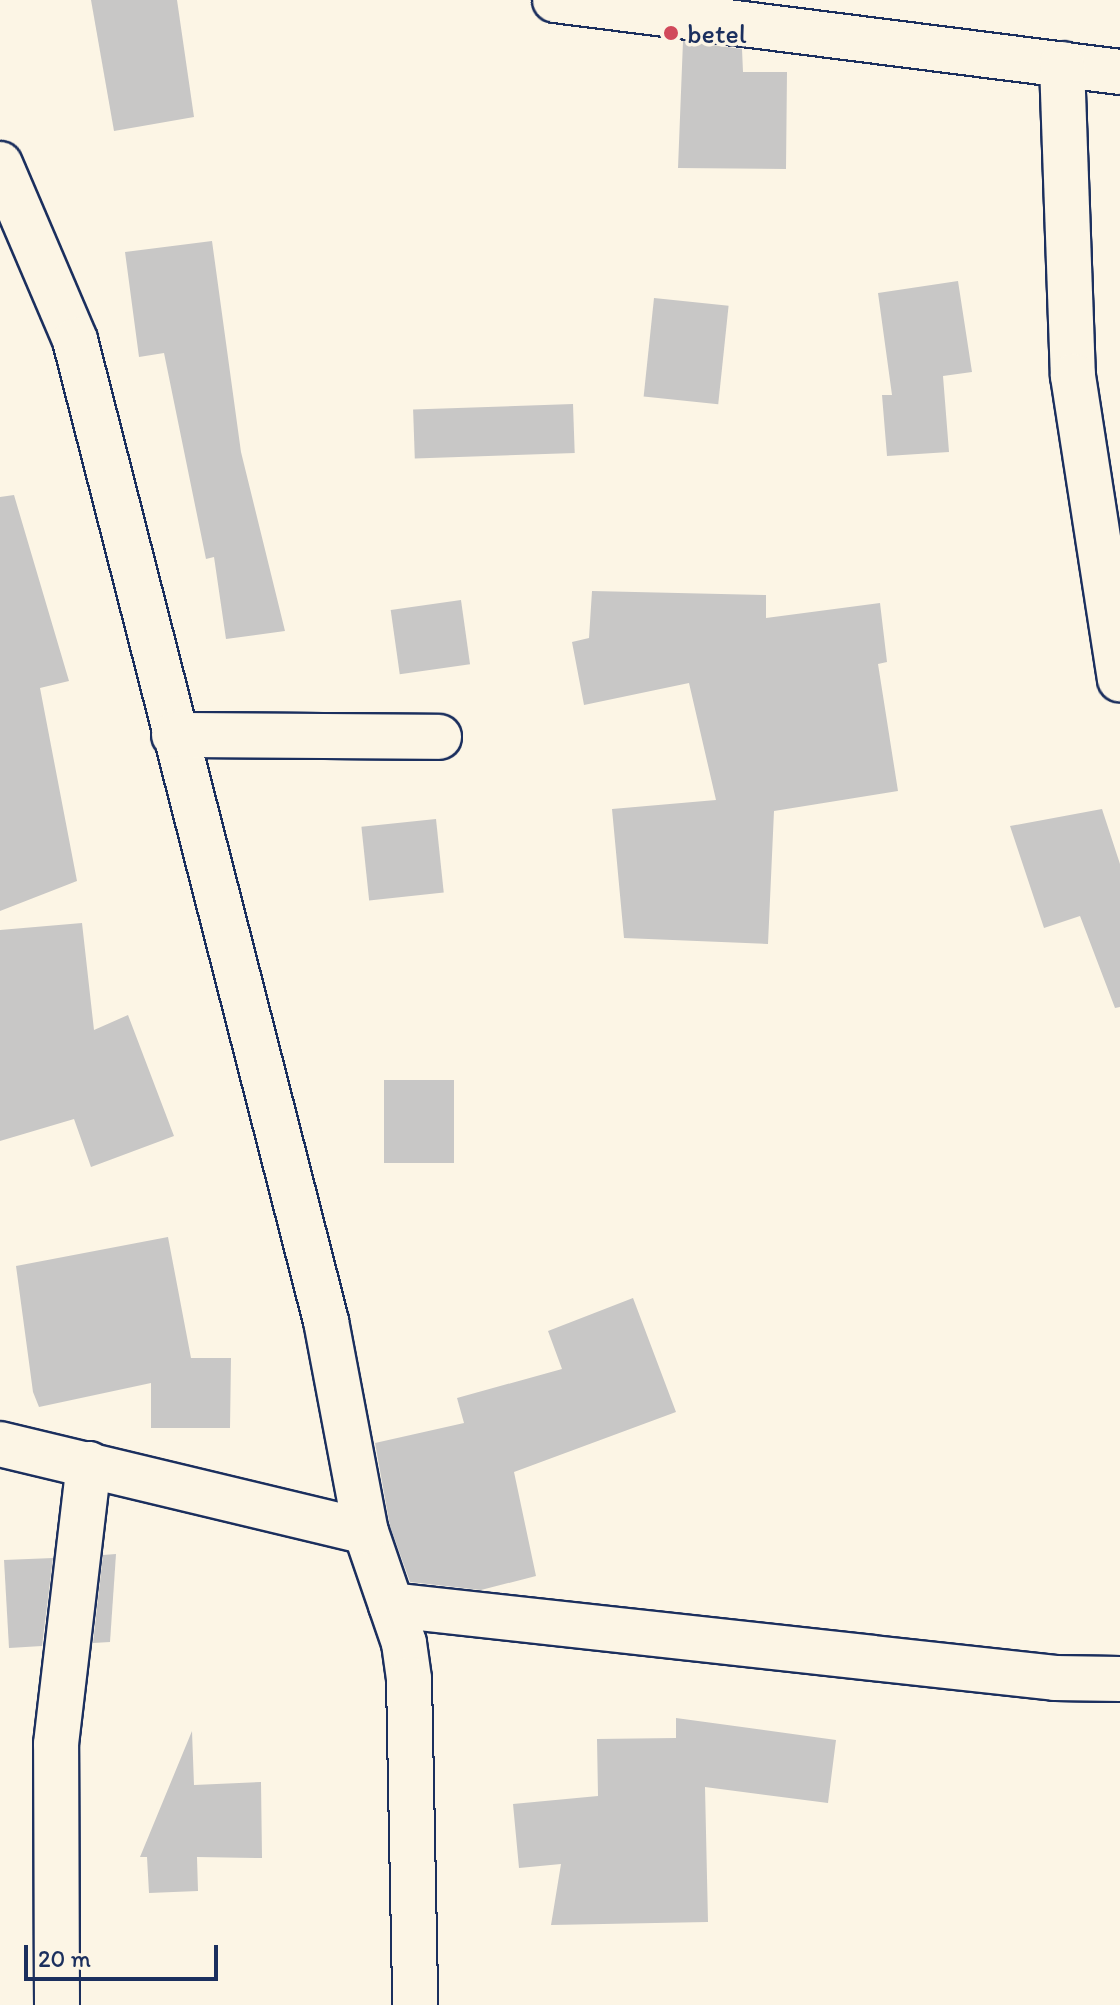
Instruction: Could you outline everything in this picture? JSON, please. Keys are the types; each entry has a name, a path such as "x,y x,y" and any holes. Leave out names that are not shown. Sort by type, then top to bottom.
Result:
{"street":[{"path":"555,0 1120,72"},
{"path":"1062,64 1073,376 1120,679"},
{"path":"0,164 75,340 326,1321 366,1532 391,1605 409,1679 415,2005"},
{"path":"174,735 439,737"},
{"path":"0,1444 366,1532"},
{"path":"57,2005 56,1744 89,1464"},
{"path":"391,1605 1055,1678 1120,1679"}],"building":[{"path":"91,0 177,0 194,117 114,131"},
{"path":"683,41 742,49 743,72 787,72 786,169 678,168"},
{"path":"212,241 241,452 285,631 226,639 214,557 206,559 164,353 139,357 125,252"},
{"path":"958,281 972,372 943,376 949,452 887,456 882,395 892,395 878,293"},
{"path":"654,298 729,306 718,404 644,396"},
{"path":"573,404 575,453 415,459 413,410"},
{"path":"14,495 69,681 40,688 77,881 0,911 0,497"},
{"path":"592,591 766,595 766,618 880,603 887,662 878,664 898,791 774,811 768,944 624,938 612,809 716,800 689,683 584,705 572,642 589,638"},
{"path":"461,600 470,664 400,674 391,610"},
{"path":"1102,809 1120,864 1120,1007 1115,1008 1080,916 1044,928 1010,826"},
{"path":"436,819 444,893 369,900 361,827"},
{"path":"82,923 94,1030 128,1015 174,1136 91,1167 74,1119 0,1141 0,930"},
{"path":"384,1080 454,1080 454,1163 384,1163"},
{"path":"168,1237 191,1358 231,1358 230,1428 151,1428 151,1383 39,1407 33,1392 16,1266"},
{"path":"633,1298 676,1412 514,1472 536,1576 481,1590 410,1582 390,1526 375,1443 464,1423 457,1398 562,1369 548,1331"},
{"path":"116,1554 110,1642 93,1643 103,1555"},
{"path":"53,1558 42,1646 9,1648 4,1560"},
{"path":"676,1718 836,1740 828,1803 705,1787 708,1922 551,1925 561,1864 519,1868 513,1804 598,1796 597,1739 676,1738"},
{"path":"192,1731 194,1785 261,1782 262,1858 197,1857 198,1891 149,1893 147,1857 140,1857"}],"place":[{"name":"betel","path":"671,33"}]}
